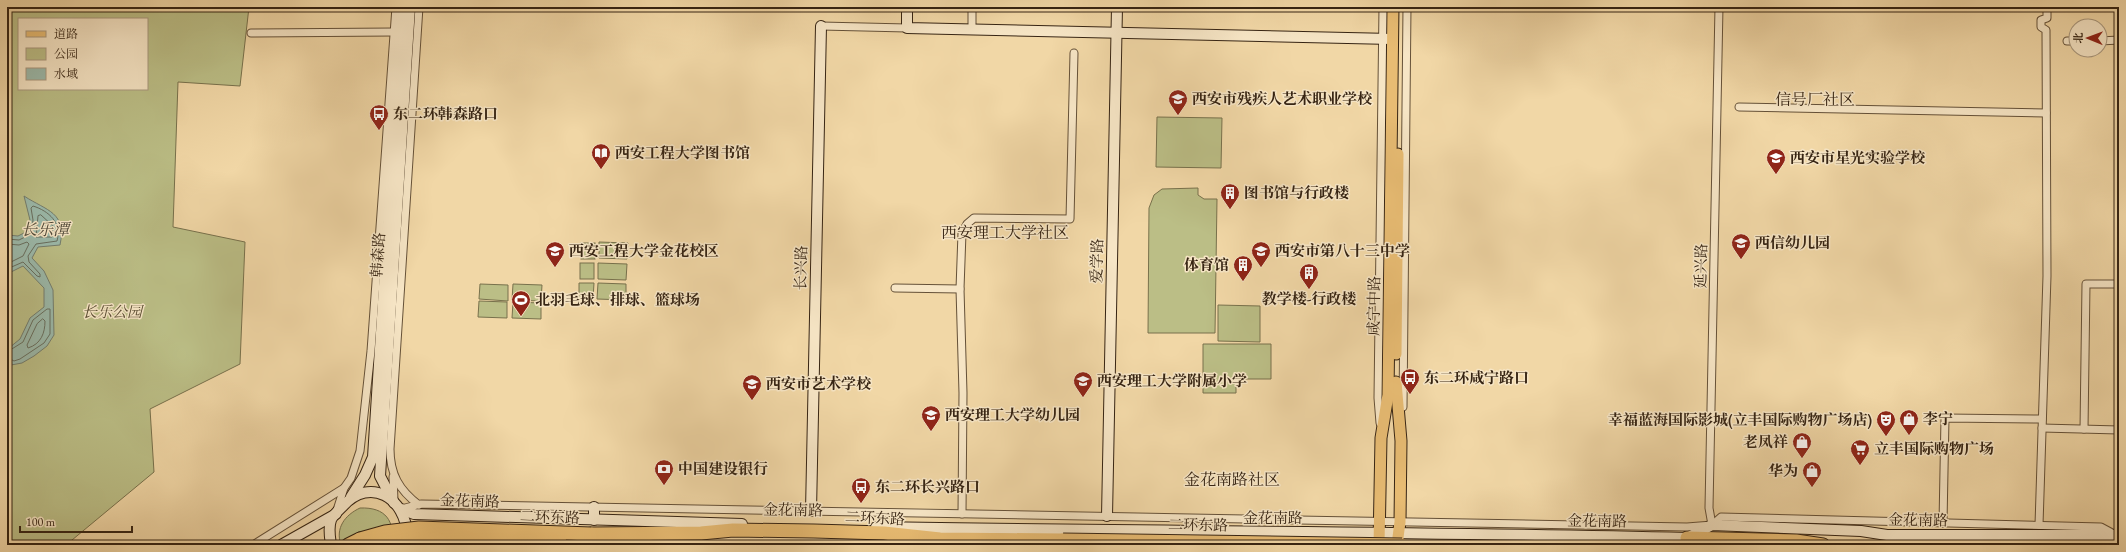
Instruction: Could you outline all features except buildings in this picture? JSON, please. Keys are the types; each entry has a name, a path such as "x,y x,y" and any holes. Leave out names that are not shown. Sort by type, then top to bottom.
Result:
{"highway":[{"path":"733,530 765,525"},
{"path":"882,527 921,537"},
{"name":"二环东路","path":"348,545 360,539 385,532 419,528 590,538 648,545"},
{"name":"二环东路","path":"375,545 414,539 590,538 701,533 733,530 884,532 921,537 1063,540 1401,539"},
{"path":"1686,538 1796,541 1823,545"}],"main road":[{"name":"韩森路","path":"336,514 365,475 373,457 402,7"},
{"name":"韩森路","path":"406,545 405,519 380,476 410,7"},
{"path":"907,7 907,28 1387,39"},
{"name":"爱学路","path":"1107,516 1117,7"},
{"name":"咸宁中路","path":"1379,545 1381,438 1388,396 1387,39 1393,7"},
{"name":"咸宁中路","path":"1397,545 1401,539 1401,441 1396,394 1400,7"},
{"name":"长兴路","path":"811,511 821,26"},
{"name":"金花南路","path":"350,497 362,492 372,492 384,495 397,506 414,514 765,525 1183,532 1379,533 1401,539 1498,533 1686,538 1712,526 1861,531 1887,535 2118,535"},
{"path":"594,507 594,520"},
{"path":"281,545 336,514"},
{"path":"331,545 330,525 331,520 336,514"}],"street":[{"path":"336,514 344,488 351,478 360,451 371,351 396,7"},
{"path":"420,7 390,448 390,463 397,506 419,504 1687,527 1712,526 1720,517 2101,527 2118,535"},
{"path":"972,7 972,29"},
{"path":"1383,7 1387,39"},
{"path":"1401,441 1406,173 1407,7"},
{"name":"延兴路","path":"1712,526 1709,508 1719,7"},
{"path":"2039,525 2047,276 2046,30 2041,28 2041,20 2047,18 2047,7"},
{"path":"821,26 907,28"},
{"path":"251,33 394,32"},
{"path":"2108,40 2119,40"},
{"path":"962,514 963,393 960,289 962,233 966,224 974,218 1070,219 1074,53"},
{"path":"1740,107 2046,113"},
{"path":"2084,429 2086,284 2119,284"},
{"path":"895,288 960,289"},
{"path":"1943,523 1945,418 2042,420"},
{"path":"2042,428 2119,430"},
{"path":"393,476 409,497 419,504"},
{"path":"253,545 344,488"}],"green space":[{"name":"长乐公园","path":"7,7 249,7 240,86 178,82 173,227 245,242 240,364 150,409 154,472 66,545 7,545"},
{"path":"1157,117 1222,118 1221,168 1156,167"},
{"path":"1198,188 1198,195 1204,199 1217,199 1215,333 1148,333 1149,208 1154,195 1162,189"},
{"path":"599,242 628,243 627,259 599,258"},
{"path":"581,243 595,243 595,259 581,259"},
{"path":"580,263 594,263 594,279 580,279"},
{"path":"598,263 627,264 626,280 598,279"},
{"path":"579,283 594,283 593,299 579,299"},
{"path":"598,283 626,284 626,300 597,299"},
{"path":"480,284 508,285 508,301 479,299"},
{"path":"513,284 542,285 541,301 512,300"},
{"path":"479,301 507,302 507,318 478,317"},
{"path":"513,302 541,303 541,319 512,318"},
{"path":"1218,305 1260,306 1260,342 1218,341"},
{"path":"1203,344 1271,344 1271,379 1236,379 1236,393 1203,393"},
{"path":"360,508 376,510 387,517 392,529 392,545 341,545 339,539 340,528 350,514"}],"water":[{"name":"长乐潭","path":"24,196 47,209 58,219 61,226 60,245 38,247 32,258 44,271 53,290 54,335 47,346 34,356 22,363 11,365 7,358 9,348 20,339 30,318 44,307 44,288 23,266 7,274 7,235 18,236 28,231 30,220"}],"place":[{"name":"西安市残疾人艺术职业学校","path":"1178,116"},
{"name":"东二环韩森路口","path":"379,131"},
{"name":"西安工程大学图书馆","path":"601,170"},
{"name":"西安市星光实验学校","path":"1776,175"},
{"name":"图书馆与行政楼","path":"1230,210"},
{"name":"西信幼儿园","path":"1741,260"},
{"name":"西安工程大学金花校区","path":"555,268"},
{"name":"西安市第八十三中学","path":"1261,268"},
{"name":"体育馆","path":"1243,282"},
{"name":"教学楼-行政楼","path":"1309,290"},
{"name":"北羽毛球、排球、篮球场","path":"521,317"},
{"name":"东二环咸宁路口","path":"1410,395"},
{"name":"西安理工大学附属小学","path":"1083,398"},
{"name":"西安市艺术学校","path":"752,401"},
{"name":"西安理工大学幼儿园","path":"931,432"},
{"name":"李宁","path":"1909,436"},
{"name":"幸福蓝海国际影城(立丰国际购物广场店)","path":"1886,437"},
{"name":"老凤祥","path":"1802,459"},
{"name":"立丰国际购物广场","path":"1860,466"},
{"name":"中国建设银行","path":"664,486"},
{"name":"华为","path":"1812,488"},
{"name":"东二环长兴路口","path":"861,504"}],"district":[{"name":"信号厂社区","path":"1815,99"},
{"name":"西安理工大学社区","path":"1005,232"},
{"name":"金花南路社区","path":"1232,479"}]}
